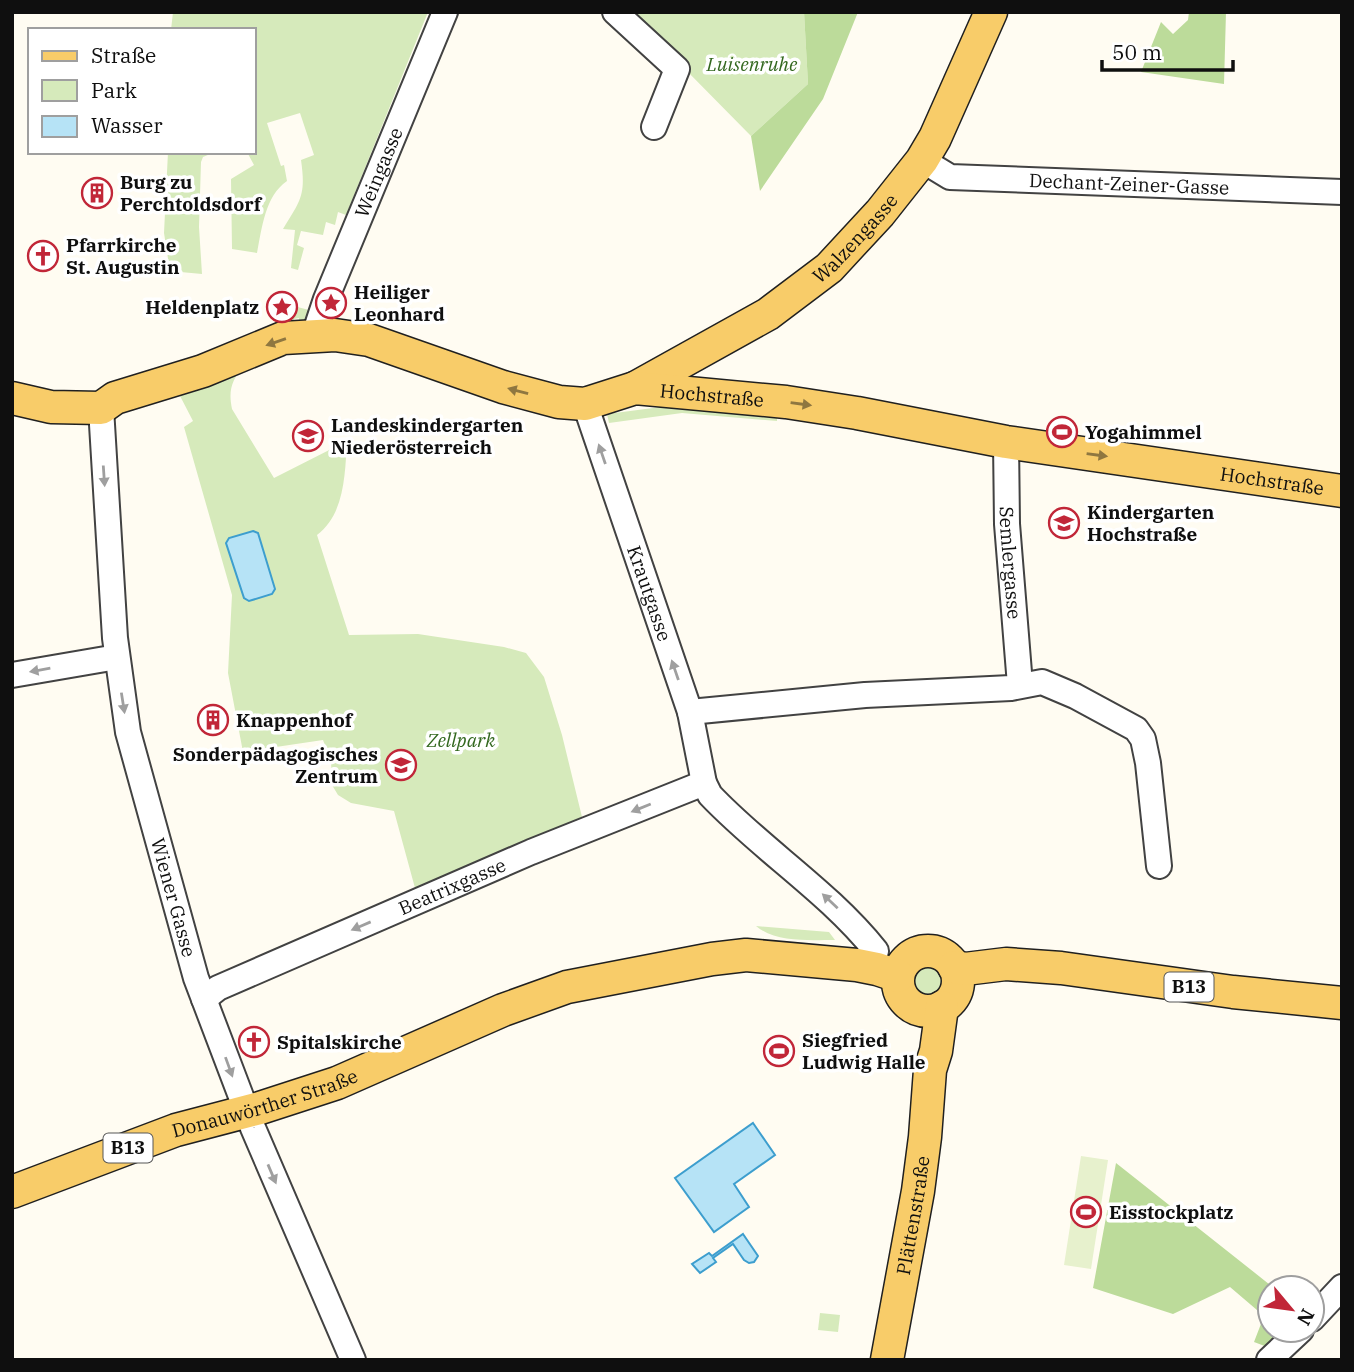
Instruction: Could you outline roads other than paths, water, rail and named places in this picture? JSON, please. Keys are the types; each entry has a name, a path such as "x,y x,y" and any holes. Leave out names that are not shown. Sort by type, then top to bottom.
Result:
{"main road":[{"name":"Walzengasse","path":"635,388 758,320 829,268 880,213 922,160 935,138 991,12"},
{"name":"Hochstraße","path":"101,408 115,398 192,375 284,338 335,335 369,340 503,387 559,402 585,404 635,388 821,407 1006,442 1342,491"},
{"path":"12,398 51,407 101,408"},
{"name":"Donauwörther Straße","path":"12,1192 176,1130 337,1083 503,1010 567,987 712,959 760,955 819,945 876,951 903,968"},
{"name":"B13","path":"903,968 922,951 946,957 941,994"},
{"name":"Donauwörther Straße","path":"760,955 877,969 903,968"},
{"name":"B13","path":"941,994 965,969 1006,964 1061,968 1233,992 1342,1003"},
{"name":"Plättenstraße","path":"887,1360 918,1191 925,1137 930,1070 924,1058 922,1035 941,994 901,994 903,968"}],"street":[{"name":"Weingasse","path":"314,335 326,299 445,12"},
{"path":"615,12 677,69 654,127"},
{"name":"Dechant-Zeiner-Gasse","path":"922,160 950,177 1342,192"},
{"name":"Krautgasse","path":"585,404 690,712 704,783"},
{"name":"Wiener Gasse","path":"101,408 117,657 128,732 196,978 246,1111 352,1360"},
{"name":"Semlergasse","path":"1006,442 1007,524 1020,685"},
{"path":"12,675 117,657"},
{"path":"690,712 865,695 1011,688 1042,682 1075,695 1136,729 1143,739 1159,866"},
{"path":"704,783 720,806 820,892 856,926 876,951"},
{"name":"Beatrixgasse","path":"204,999 218,988 531,852 704,783"},
{"path":"1326,1304 1342,1287"},
{"path":"1269,1360 1286,1344"}],"water":[{"path":"253,531 258,533 275,589 272,594 249,601 244,598 226,543 229,538"},
{"path":"753,1123 775,1155 734,1184 749,1207 714,1232 675,1178"},
{"path":"743,1234 758,1256 754,1262 744,1260 733,1244 713,1258 716,1262 700,1273 692,1264 709,1253 712,1256"}],"place":[{"name":"Burg zu Perchtoldsdorf","path":"97,193"},
{"name":"Pfarrkirche St. Augustin","path":"43,256"},
{"name":"Heiliger Leonhard","path":"331,303"},
{"name":"Heldenplatz","path":"282,307"},
{"name":"Yogahimmel","path":"1062,432"},
{"name":"Landeskindergarten Niederösterreich","path":"308,436"},
{"name":"Kindergarten Hochstraße","path":"1064,523"},
{"name":"Knappenhof","path":"213,720"},
{"name":"Sonderpädagogisches Zentrum","path":"401,765"},
{"name":"Spitalskirche","path":"254,1042"},
{"name":"Siegfried Ludwig Halle","path":"779,1051"},
{"name":"Eisstockplatz","path":"1086,1212"}],"park label":[{"name":"Luisenruhe","path":"752,64"},
{"name":"Zellpark","path":"461,740"}]}
